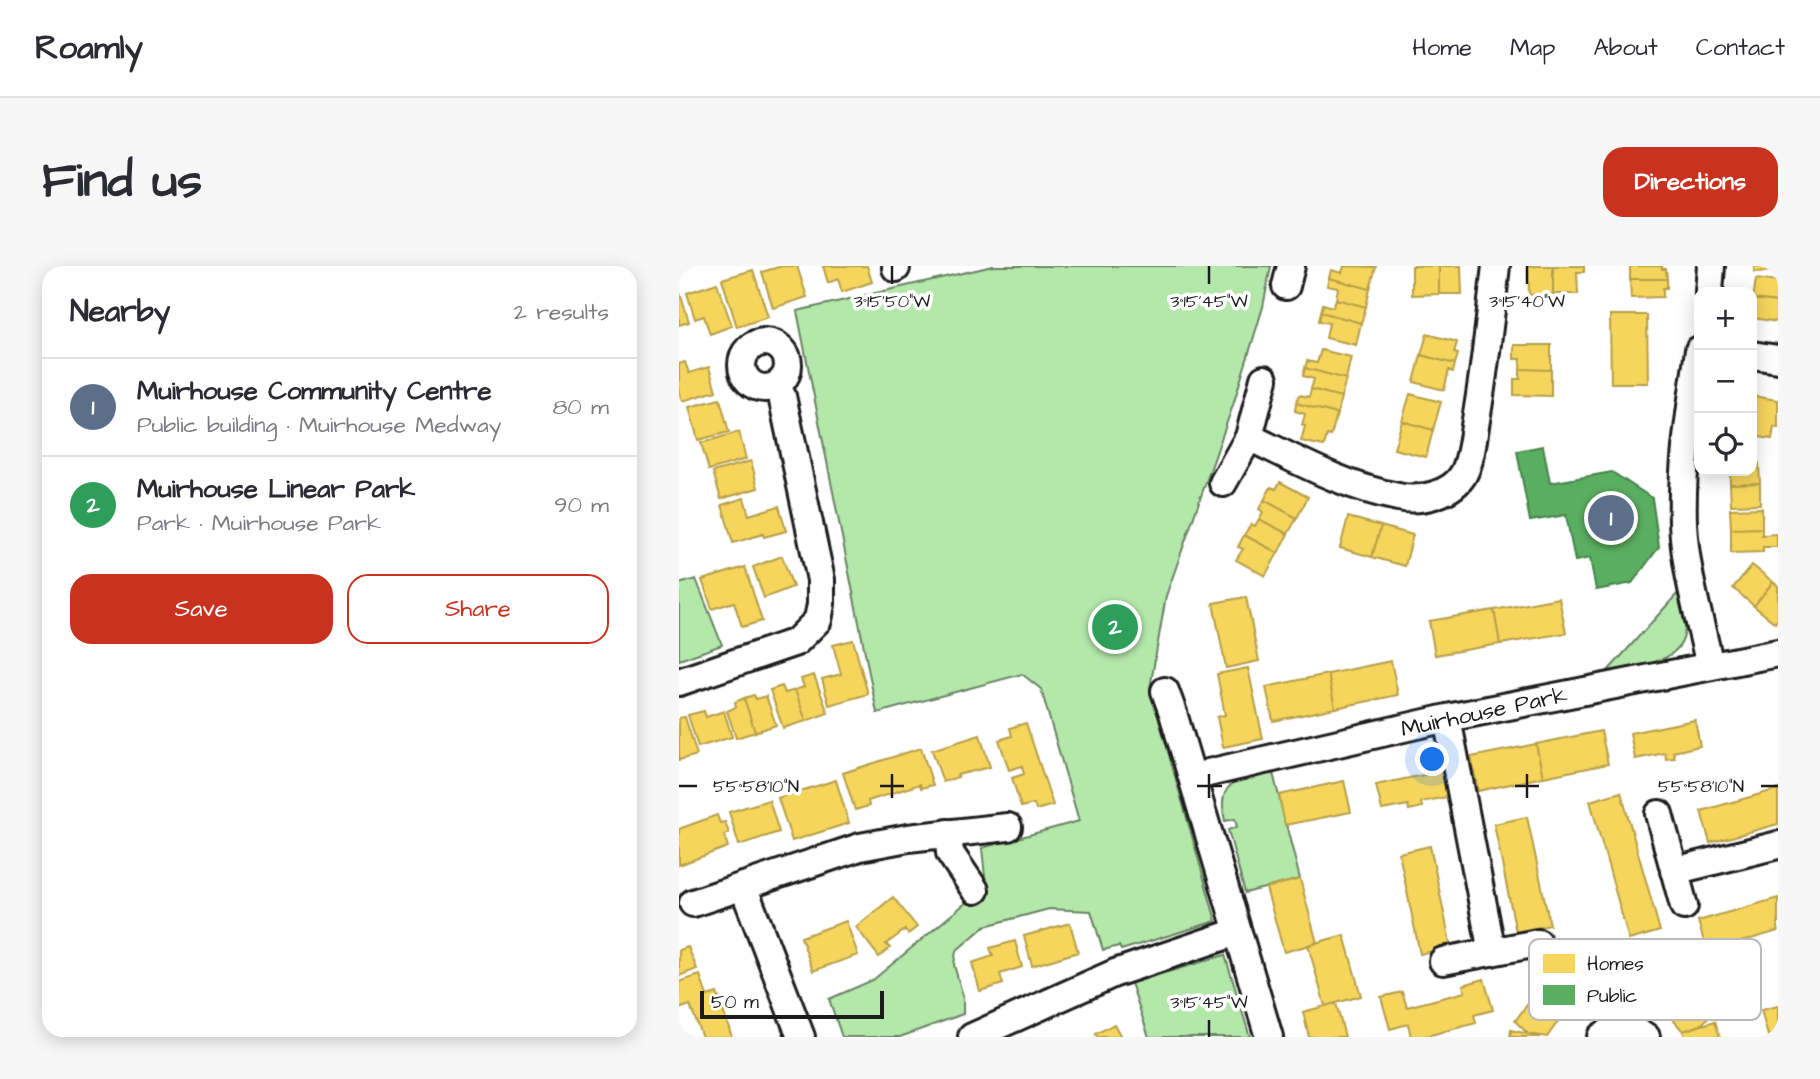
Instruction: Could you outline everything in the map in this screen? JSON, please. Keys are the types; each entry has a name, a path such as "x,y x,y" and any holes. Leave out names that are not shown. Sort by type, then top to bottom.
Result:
{"street":[{"path":"1249,437 1327,474 1399,498 1434,496 1451,487 1464,474 1470,456 1485,372 1496,266"},
{"path":"1709,287 1710,266"},
{"path":"1757,356 1778,359"},
{"path":"1223,483 1249,437 1264,379"},
{"path":"679,682 796,642 818,620 822,593 814,538 782,396 776,386"},
{"path":"1694,387 1683,469 1683,526 1710,666"},
{"name":"Muirhouse Park","path":"1193,780 1208,773 1447,718 1778,653"},
{"path":"1177,703 1193,780 1269,1037"},
{"path":"1447,718 1492,952"},
{"path":"1659,814 1684,906"},
{"path":"694,903 860,847 1008,827"},
{"path":"948,833 950,853 975,890"},
{"path":"1674,871 1778,845"},
{"path":"743,886 801,1037"},
{"path":"972,1037 1115,973 1237,932"},
{"path":"1443,961 1529,945"},
{"path":"1601,1037 1622,1031 1639,1032 1646,1037"}],"green space":[{"path":"993,266 1271,266 1263,307 1233,405 1166,596 1150,688 1216,921 1121,950 1119,946 1103,950 1091,911 1049,909 985,926 956,951 954,965 963,996 963,1014 900,1037 842,1037 829,999 873,980 986,886 982,848 1079,821 1041,689 1022,674 877,713 797,311"},
{"path":"696,579 722,645 679,660 679,584"},
{"path":"1678,593 1685,626 1683,639 1677,649 1657,661 1607,672"},
{"path":"1273,773 1300,879 1245,893 1228,830 1237,827 1235,819 1225,821 1224,797 1227,789 1241,780"},
{"path":"1225,955 1250,1037 1149,1037 1131,983"}],"building: Homes":[{"path":"782,266 797,266 807,297 773,308 762,272"},
{"path":"823,266 867,266 872,282 842,292 838,279 828,283"},
{"path":"1344,266 1376,267 1370,289 1329,278 1331,270 1342,273"},
{"path":"1412,266 1439,266 1439,294 1412,295"},
{"path":"1439,266 1461,266 1462,294 1439,294"},
{"path":"1528,266 1553,266 1553,294 1529,295"},
{"path":"1553,266 1584,266 1584,272 1577,272 1578,294 1553,294"},
{"path":"1630,266 1662,266 1662,269 1666,269 1667,279 1630,279"},
{"path":"1754,266 1778,266 1778,271 1754,272"},
{"path":"753,270 768,317 737,327 722,279"},
{"path":"1329,278 1370,289 1366,307 1336,299 1338,288 1327,286"},
{"path":"1630,279 1667,279 1667,288 1663,288 1663,297 1631,298"},
{"path":"1756,279 1778,282 1778,302 1757,299 1757,287 1755,287"},
{"path":"717,283 732,326 710,334 704,316 695,319 687,293"},
{"path":"679,290 689,322 679,325"},
{"path":"1336,299 1366,307 1361,323 1321,312 1323,304 1333,307"},
{"path":"1757,299 1778,302 1778,322 1757,319"},
{"path":"1321,312 1361,323 1356,345 1326,338 1329,323 1319,321"},
{"path":"1610,315 1647,315 1648,383 1611,383"},
{"path":"1427,334 1457,342 1455,364 1421,355"},
{"path":"1514,345 1551,345 1551,370 1520,369 1521,359 1514,359"},
{"path":"1321,350 1351,357 1346,379 1305,368 1307,361 1317,363"},
{"path":"1421,355 1455,364 1453,372 1449,370 1444,390 1414,382"},
{"path":"685,362 689,373 709,367 716,391 682,401 679,391 679,364"},
{"path":"1305,368 1346,379 1341,397 1311,389 1314,379 1303,376"},
{"path":"1520,369 1551,370 1551,396 1514,395 1514,379 1520,379"},
{"path":"1311,389 1341,397 1337,414 1296,403 1299,395 1309,397"},
{"path":"1410,394 1441,402 1433,430 1402,421"},
{"path":"1757,397 1778,400 1778,428 1774,427 1772,439 1757,437"},
{"path":"720,399 729,432 698,440 689,407"},
{"path":"1296,403 1337,414 1331,436 1327,435 1324,446 1301,441 1305,414 1295,411"},
{"path":"1402,421 1433,430 1426,457 1394,449"},
{"path":"739,432 746,459 709,470 701,443"},
{"path":"751,461 758,488 721,499 713,472"},
{"path":"1759,463 1760,483 1730,484 1730,476 1757,476"},
{"path":"1280,482 1308,497 1297,518 1264,500 1271,487 1276,489"},
{"path":"1760,483 1760,504 1731,505 1730,484"},
{"path":"744,498 749,515 779,506 786,531 764,537 763,534 733,543 722,505"},
{"path":"1264,500 1297,518 1288,534 1259,519 1263,512 1259,509"},
{"path":"1762,508 1762,528 1731,529 1730,509"},
{"path":"1348,517 1381,526 1372,557 1340,548"},
{"path":"1259,519 1288,534 1278,553 1244,535 1251,524 1255,526"},
{"path":"1381,526 1413,535 1405,566 1372,557"},
{"path":"1762,528 1762,535 1777,534 1777,547 1763,547 1763,552 1731,553 1731,529"},
{"path":"1244,535 1278,553 1265,576 1236,560 1243,549 1238,547"},
{"path":"782,556 793,587 764,598 753,567"},
{"path":"1752,565 1773,582 1754,606 1733,588"},
{"path":"745,567 762,621 742,627 734,602 712,609 702,580"},
{"path":"1773,582 1778,586 1778,619 1775,623 1754,606"},
{"path":"1246,597 1259,661 1226,668 1213,603"},
{"path":"1559,598 1566,633 1500,644 1494,610"},
{"path":"1494,610 1500,644 1435,655 1429,621"},
{"path":"853,640 868,694 829,705 822,679 841,674 833,645"},
{"path":"1391,661 1398,695 1335,708 1328,674"},
{"path":"1248,668 1263,739 1223,747 1217,717 1225,715 1217,674"},
{"path":"1328,674 1335,708 1273,721 1266,687"},
{"path":"814,675 828,713 806,721 795,690 804,687 801,679"},
{"path":"782,686 785,693 795,690 806,721 783,728 770,690"},
{"path":"754,695 756,699 766,696 776,725 755,732 744,698"},
{"path":"744,698 755,732 736,738 727,711 736,707 735,702"},
{"path":"704,711 706,717 724,711 732,737 698,747 688,715"},
{"path":"685,717 697,755 679,760 679,718"},
{"path":"1695,720 1700,746 1673,752 1675,758 1666,759 1665,753 1635,759 1630,733"},
{"path":"1026,723 1053,805 1036,810 1034,804 1021,807 1012,778 1024,774 1022,766 1009,770 999,740 1012,736 1010,728"},
{"path":"1601,731 1608,764 1543,777 1536,744"},
{"path":"980,735 990,767 957,775 958,777 943,782 932,750"},
{"path":"1536,744 1543,777 1478,791 1471,757"},
{"path":"921,748 933,785 921,788 920,784 868,801 869,806 855,810 843,773"},
{"path":"1442,771 1447,797 1421,802 1422,807 1409,810 1408,805 1382,810 1376,785"},
{"path":"836,780 849,823 792,841 778,798"},
{"path":"1344,781 1351,812 1285,825 1279,795"},
{"path":"1778,789 1778,824 1710,843 1701,811"},
{"path":"1621,792 1660,931 1629,939 1590,801"},
{"path":"769,800 779,832 739,845 729,812"},
{"path":"717,815 720,823 725,822 729,833 724,835 728,847 679,865 679,829"},
{"path":"1527,817 1550,925 1516,932 1494,824"},
{"path":"1430,846 1451,947 1420,954 1399,853"},
{"path":"1300,879 1317,943 1284,952 1266,888"},
{"path":"893,897 917,927 908,934 905,930 886,944 890,948 879,957 856,927"},
{"path":"1778,898 1778,931 1751,939 1703,939 1698,921"},
{"path":"846,921 858,955 813,971 801,937"},
{"path":"1070,923 1078,952 1032,966 1024,936"},
{"path":"1344,935 1361,996 1325,1006 1308,945"},
{"path":"1015,941 1022,967 1000,974 1003,984 980,991 972,963 993,956 990,948"},
{"path":"688,947 697,969 679,976 679,950"},
{"path":"700,975 707,996 717,993 732,1037 702,1037 690,1005 679,1009 679,982"},
{"path":"1484,979 1493,1010 1474,1015 1476,1023 1423,1037 1411,1037 1408,1024 1390,1029 1381,997 1402,992 1407,1007 1465,992 1463,985"},
{"path":"1529,1002 1529,1020 1559,1020 1547,1037 1528,1034 1515,1021"},
{"path":"1336,1003 1345,1037 1309,1037 1303,1012"},
{"path":"1778,1006 1778,1034 1768,1036 1761,1010"},
{"path":"1673,1020 1706,1020 1701,1025 1683,1031"},
{"path":"1715,1021 1720,1037 1685,1037 1683,1031"},
{"path":"1114,1024 1121,1037 1097,1037 1096,1034"},
{"path":"1511,1030 1528,1034 1540,1037 1510,1037"}],"building: Public":[{"path":"1543,446 1550,483 1612,472 1652,498 1659,547 1632,583 1596,590 1590,558 1575,561 1566,515 1530,521 1517,451"}],"place":[{"name":"Muirhouse Community Centre","path":"1611,518"},
{"name":"Muirhouse Linear Park","path":"1115,627"}]}
